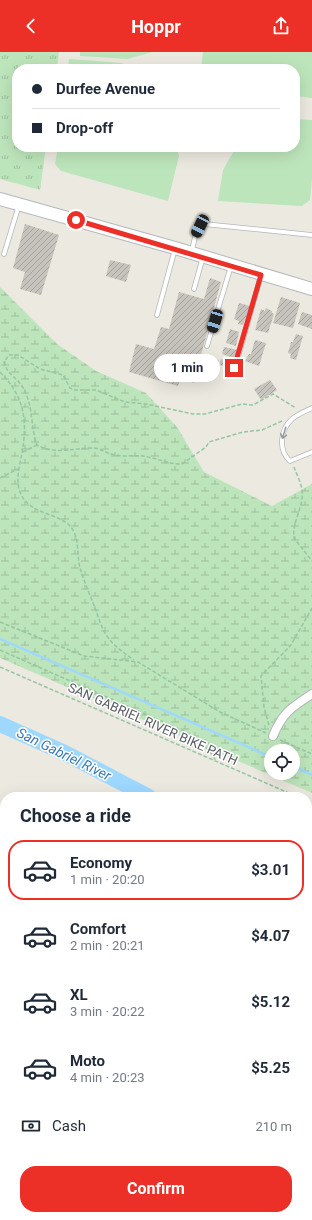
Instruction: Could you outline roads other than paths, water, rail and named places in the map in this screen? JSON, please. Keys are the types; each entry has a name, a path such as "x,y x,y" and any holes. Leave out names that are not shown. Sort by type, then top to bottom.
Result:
{"main road":[{"path":"0,199 175,248 261,275 312,289"}],"street":[{"path":"273,736 280,720 289,710 312,694"}],"lane":[{"path":"4,254 19,204"},
{"path":"191,253 200,226 204,224 312,235"},
{"path":"157,315 175,248"},
{"path":"194,289 203,257"},
{"path":"207,346 231,266"},
{"path":"234,368 261,275"},
{"path":"312,408 300,413 287,426 282,439 282,450 284,456 290,462 312,452"}],"waterway":[{"path":"0,639 264,754"},
{"name":"San Gabriel River","path":"0,724 65,753 139,792"},
{"path":"300,769 312,775"}]}
